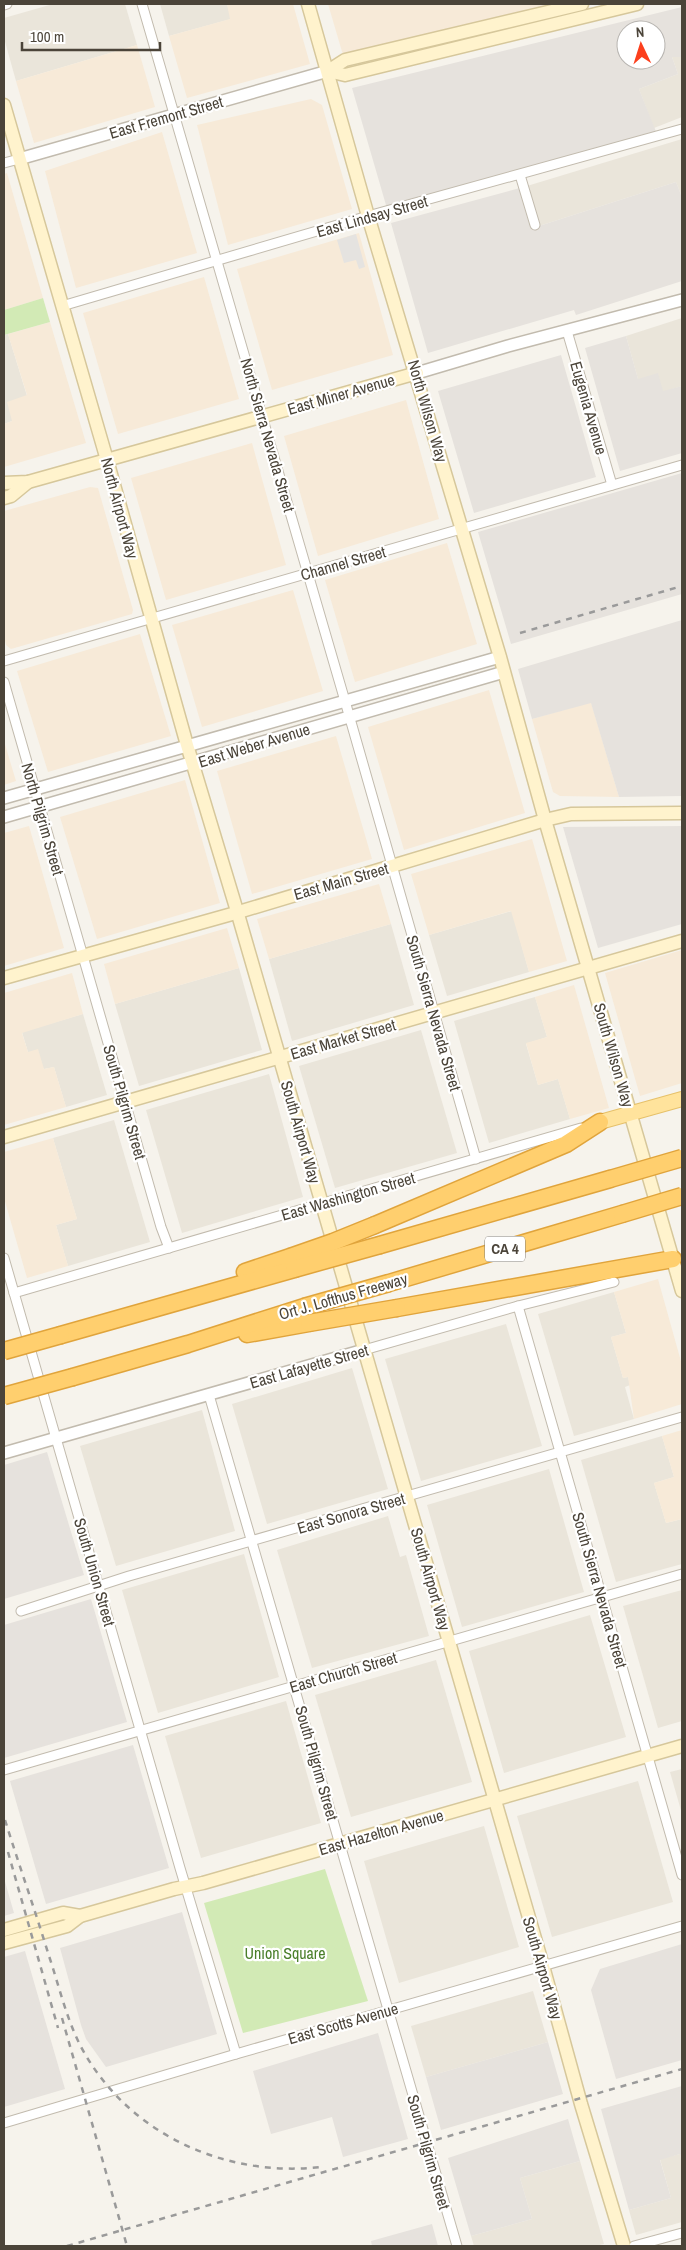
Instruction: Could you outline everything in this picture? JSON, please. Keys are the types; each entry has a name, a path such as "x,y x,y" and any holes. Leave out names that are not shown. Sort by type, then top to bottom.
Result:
{"highway":[{"path":"4,1351 168,1304 232,1276 292,1263 374,1224 566,1144 600,1122"},
{"name":"CA 4","path":"292,1263 380,1245 682,1158"},
{"name":"Ort J. Lofthus Freeway","path":"4,1396 188,1344 304,1307 682,1196"},
{"path":"188,1344 678,1258"}],"main road":[{"name":"North Wilson Way","path":"308,4 368,216 417,373 500,657 545,820"},
{"name":"East Fremont Street","path":"328,71 345,60 582,4"},
{"name":"East Fremont Street","path":"328,71 345,75 637,4"},
{"name":"North Airport Way","path":"4,105 107,460 192,764 237,911"},
{"name":"East Miner Avenue","path":"4,483 28,482 417,373"},
{"name":"East Miner Avenue","path":"4,498 11,496 28,482"},
{"name":"East Main Street","path":"4,978 545,820 571,814 682,813"},
{"name":"South Wilson Way","path":"545,820 630,1114 678,1258 682,1291"},
{"name":"South Airport Way","path":"237,911 543,1966 581,2104 624,2246"},
{"name":"East Market Street","path":"4,1137 682,941"},
{"name":"East Washington Street","path":"600,1122 682,1099"},
{"name":"East Hazelton Avenue","path":"4,1943 67,1926 80,1916 682,1746"},
{"name":"East Hazelton Avenue","path":"4,1930 63,1913 80,1916"}],"street":[{"name":"North Sierra Nevada Street","path":"142,4 392,866"},
{"name":"East Fremont Street","path":"4,163 328,71"},
{"name":"East Lindsay Street","path":"62,306 217,262 368,216 682,129"},
{"path":"520,175 535,225"},
{"name":"East Miner Avenue","path":"417,373 508,346 682,300"},
{"name":"Eugenia Avenue","path":"567,331 612,485"},
{"name":"Channel Street","path":"4,662 682,465"},
{"name":"East Weber Avenue","path":"4,798 500,657"},
{"name":"East Weber Avenue","path":"4,817 504,672"},
{"name":"North Pilgrim Street","path":"4,682 83,955"},
{"name":"South Sierra Nevada Street","path":"392,866 476,1159"},
{"name":"South Pilgrim Street","path":"83,955 169,1248"},
{"name":"East Washington Street","path":"14,1293 600,1122"},
{"name":"South Union Street","path":"4,1258 140,1731 236,2054"},
{"name":"East Lafayette Street","path":"4,1453 518,1306 614,1282"},
{"name":"South Sierra Nevada Street","path":"518,1306 682,1875"},
{"name":"South Pilgrim Street","path":"209,1395 457,2246"},
{"name":"East Sonora Street","path":"21,1611 98,1586 682,1417"},
{"name":"East Church Street","path":"4,1770 682,1574"},
{"name":"East Scotts Avenue","path":"4,2123 236,2054 682,1926"},
{"path":"634,2246 682,2233"}],"shaded area":[{"path":"53,4 125,4 137,45 16,81 4,38 4,18"},
{"path":"160,4 227,4 231,19 169,36"},
{"path":"227,4 293,4 310,64 187,98 169,36 230,19"},
{"path":"328,4 553,4 343,55"},
{"path":"682,7 682,57 672,57 678,74 639,89 659,139 388,212 352,88 616,23 616,70 666,70 666,20 629,20"},
{"path":"137,45 155,107 34,143 16,81"},
{"path":"672,57 682,57 682,117 654,128 639,89 678,74"},
{"path":"311,99 322,105 352,209 228,245 197,125"},
{"path":"162,132 197,253 76,288 45,171"},
{"path":"682,139 682,197 676,182 539,226 527,186"},
{"path":"7,173 43,298 4,310 4,174"},
{"path":"676,182 682,197 682,281 576,315 574,310 428,353 391,223 527,186 539,226"},
{"path":"359,233 393,355 272,390 237,269"},
{"path":"356,234 365,267 359,269 356,260 344,263 337,240"},
{"path":"204,277 239,399 118,434 83,313"},
{"path":"682,318 682,386 663,392 638,379 626,336"},
{"path":"50,322 86,443 4,467 4,424 12,421 7,402 27,395 8,334"},
{"path":"8,334 27,396 12,421 4,424 4,335"},
{"path":"626,336 638,379 658,373 663,391 682,386 682,453 620,471 585,348"},
{"path":"561,355 596,477 474,513 438,391"},
{"path":"406,400 439,519 318,556 284,436"},
{"path":"252,443 286,565 166,600 131,478"},
{"path":"682,473 682,594 511,644 478,532"},
{"path":"90,487 98,488 133,610 132,614 11,649 6,645 4,636 4,511"},
{"path":"447,543 477,644 355,682 325,580"},
{"path":"293,590 323,691 202,727 172,625"},
{"path":"682,620 682,796 619,797 591,703 532,719 518,669"},
{"path":"140,634 171,736 48,772 17,671"},
{"path":"489,690 525,813 404,850 368,727"},
{"path":"591,702 619,797 560,796 553,792 532,719"},
{"path":"336,736 372,859 252,894 217,771"},
{"path":"4,741 16,781 4,785"},
{"path":"185,780 220,903 97,939 60,817"},
{"path":"29,826 64,948 4,966 4,833"},
{"path":"682,826 682,924 598,948 563,827"},
{"path":"532,839 567,961 529,972 511,911 429,935 411,874"},
{"path":"379,884 391,924 269,959 257,919"},
{"path":"512,911 529,972 447,996 429,935"},
{"path":"391,924 414,1005 292,1041 269,959"},
{"path":"227,928 239,968 115,1004 104,964"},
{"path":"682,950 682,1083 640,1096 605,973"},
{"path":"239,968 262,1050 139,1086 115,1004"},
{"path":"72,973 83,1014 22,1033 28,1052 38,1049 44,1069 54,1067 66,1107 4,1125 4,993"},
{"path":"574,985 609,1108 570,1119 558,1079 538,1085 526,1043 547,1037 535,997"},
{"path":"535,997 547,1037 526,1044 538,1085 558,1079 570,1119 489,1143 454,1021"},
{"path":"83,1014 107,1095 66,1107 54,1067 44,1069 28,1052 22,1032"},
{"path":"421,1030 457,1153 335,1188 299,1066"},
{"path":"269,1074 303,1197 182,1233 146,1110"},
{"path":"114,1120 150,1242 68,1266 56,1225 77,1219 53,1138"},
{"path":"53,1138 77,1219 56,1225 68,1266 27,1278 4,1198 4,1152"},
{"path":"658,1279 682,1365 682,1404 634,1419 628,1377 623,1378 611,1337 626,1333 614,1292"},
{"path":"614,1292 626,1333 611,1337 623,1378 628,1377 630,1385 625,1387 634,1419 574,1436 538,1314"},
{"path":"506,1324 542,1446 421,1481 385,1359"},
{"path":"352,1368 388,1489 267,1524 232,1404"},
{"path":"202,1410 235,1531 116,1566 80,1446"},
{"path":"682,1430 682,1519 666,1523 654,1483 674,1477 662,1436"},
{"path":"662,1436 674,1477 654,1483 666,1523 682,1519 682,1564 616,1582 581,1460"},
{"path":"47,1452 84,1575 4,1599 4,1465"},
{"path":"549,1469 584,1592 462,1627 427,1505"},
{"path":"388,1516 400,1557 406,1555 429,1636 312,1668 277,1550"},
{"path":"244,1554 279,1677 158,1713 122,1590"},
{"path":"682,1590 682,1721 658,1728 623,1606"},
{"path":"91,1599 127,1722 4,1758 4,1625"},
{"path":"590,1615 626,1737 504,1773 469,1651"},
{"path":"436,1660 472,1782 351,1817 315,1695"},
{"path":"286,1701 321,1823 201,1858 165,1736"},
{"path":"133,1745 169,1868 46,1904 10,1781"},
{"path":"682,1769 682,1814 670,1772"},
{"path":"638,1781 673,1902 552,1937 517,1816"},
{"path":"484,1826 519,1947 399,1983 364,1861"},
{"path":"4,1878 14,1913 4,1916"},
{"path":"182,1912 217,2034 106,2067 86,2039 60,1948"},
{"path":"682,1944 682,2060 616,2079 591,1990 600,1969"},
{"path":"25,1951 65,2089 4,2107 4,1957"},
{"path":"533,1991 548,2042 426,2077 411,2026"},
{"path":"378,2033 408,2139 343,2157 332,2117 271,2134 253,2071"},
{"path":"548,2042 563,2094 441,2130 426,2077"},
{"path":"682,2086 682,2162 680,2154 660,2160 671,2198 629,2210 601,2109"},
{"path":"568,2119 580,2161 520,2178 532,2219 471,2236 448,2158"},
{"path":"680,2154 682,2162 682,2222 636,2235 629,2210 671,2198 660,2159"},
{"path":"580,2161 604,2244 595,2246 474,2246 471,2236 532,2219 520,2178"},
{"path":"432,2224 438,2246 372,2246 371,2241"}],"green space":[{"path":"43,298 50,322 4,335 4,310"},
{"name":"Union Square","path":"325,1869 368,2001 243,2033 204,1903"}],"railway":[{"path":"520,633 682,586"},
{"path":"5,1820 75,2034 100,2076 123,2103 151,2125 181,2143 214,2156 249,2165 285,2169 321,2167"},
{"path":"8,1852 58,2028"},
{"path":"62,2018 127,2246"},
{"path":"67,2246 682,2069"}]}
